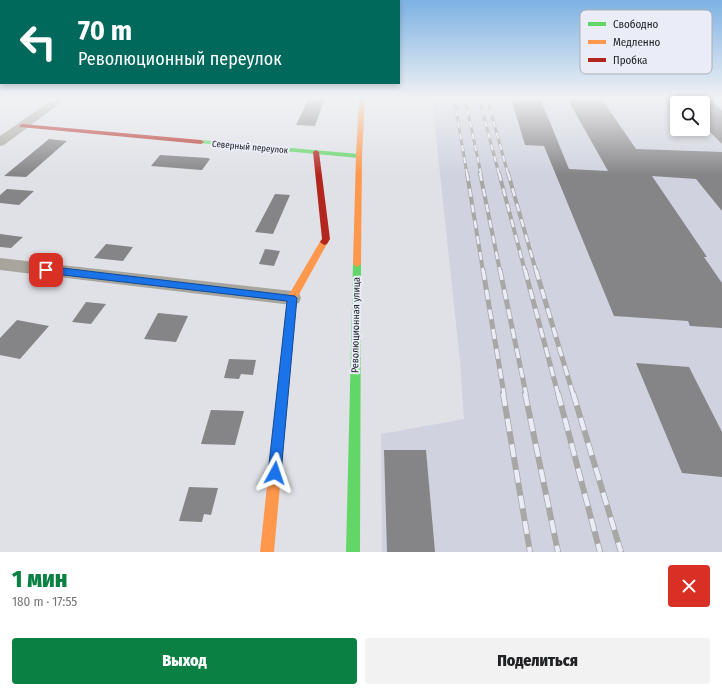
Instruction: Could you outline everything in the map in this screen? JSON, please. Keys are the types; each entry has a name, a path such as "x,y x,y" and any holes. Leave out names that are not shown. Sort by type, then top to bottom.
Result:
{"street":[{"path":"3,138 25,124"},
{"name":"Революционная улица","path":"353,552 361,124"},
{"name":"Северный переулок","path":"22,126 359,156"},
{"path":"267,552 292,298 326,239 316,152"},
{"path":"0,264 292,298"}],"shaded area":[{"path":"435,124 670,124 670,136 710,136 710,124 722,124 722,552 382,552 381,434 464,419 460,362"}],"building":[{"path":"297,124 316,124 315,126 296,125"},
{"path":"519,124 551,124 569,169 608,171 581,124 619,124 636,149 722,152 722,211 696,179 652,176 707,257 704,257 722,283 722,328 690,326 688,321 614,316 544,146 525,145"},
{"path":"710,124 722,124 722,144 710,132"},
{"path":"49,139 67,141 26,177 4,176"},
{"path":"160,155 210,159 202,170 151,166"},
{"path":"7,189 34,191 19,205 0,203 0,195"},
{"path":"275,194 290,195 273,234 255,232"},
{"path":"0,234 23,237 11,248 0,247"},
{"path":"106,244 133,247 123,261 94,258"},
{"path":"265,249 280,251 274,266 259,264"},
{"path":"86,302 106,304 91,324 72,322"},
{"path":"158,313 188,316 176,342 144,339"},
{"path":"17,320 49,326 20,359 0,355 0,338"},
{"path":"229,359 256,360 253,375 241,374 239,379 224,378"},
{"path":"636,363 689,367 722,432 722,477 682,473"},
{"path":"211,410 244,411 235,445 201,444"},
{"path":"384,450 426,450 435,552 387,552"},
{"path":"189,487 218,488 211,515 204,514 202,522 179,521"}],"railway":[{"path":"458,124 467,174"},
{"path":"470,124 481,174"},
{"path":"486,124 499,174"},
{"path":"494,124 508,174"},
{"path":"467,173 483,271"},
{"path":"480,173 500,271"},
{"path":"499,173 525,271"},
{"path":"508,173 536,271"},
{"path":"483,270 504,394"},
{"path":"500,270 526,394"},
{"path":"525,270 558,394"},
{"path":"536,270 573,394"},
{"path":"503,393 530,552"},
{"path":"525,393 558,552"},
{"path":"558,393 600,552"},
{"path":"573,393 621,552"}],"traffic: fast":[{"path":"201,142 359,156"},
{"path":"353,552 357,264"}],"traffic: slow":[{"path":"357,264 361,124"},
{"path":"267,552 292,298 324,242"}],"traffic: jam":[{"path":"22,126 201,142"},
{"path":"316,152 326,239 324,242"}],"route":[{"path":"46,270 292,298 275,473"}]}
